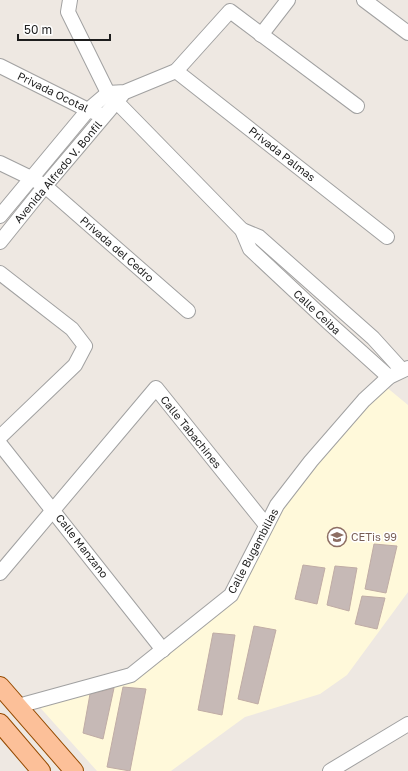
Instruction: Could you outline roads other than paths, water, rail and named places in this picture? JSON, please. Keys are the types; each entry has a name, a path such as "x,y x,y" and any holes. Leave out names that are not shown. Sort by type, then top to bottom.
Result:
{"main road":[{"path":"0,686 74,771"},
{"path":"0,723 40,771"}],"street":[{"name":"Calle Ceiba","path":"70,0 68,12 117,96 242,230 250,249 389,377 405,369 373,338 259,237 242,230"},
{"path":"261,35 288,0"},
{"path":"364,0 408,33"},
{"path":"117,96 176,71 230,11 357,106"},
{"name":"Privada Ocotal","path":"0,66 88,110 106,116"},
{"name":"Privada Palmas","path":"176,71 388,237"},
{"name":"Avenida Alfredo V. Bonfil","path":"0,216 88,110 117,96"},
{"name":"Avenida Alfredo V. Bonfil","path":"0,242 45,186 106,116 117,96"},
{"name":"Privada del Cedro","path":"0,163 45,186 188,311"},
{"path":"0,273 72,329 85,346 75,364 0,437"},
{"path":"329,323 341,310"},
{"name":"Calle Bugambilias","path":"18,706 131,675 231,595 276,505 311,461 364,400 389,377"},
{"name":"Calle Tabachines","path":"53,510 156,388 266,525"},
{"name":"Calle Manzano","path":"0,444 163,650"},
{"path":"0,573 53,510"},
{"path":"330,771 408,724"}],"place":[{"name":"CETis 99","path":"337,537"}]}
